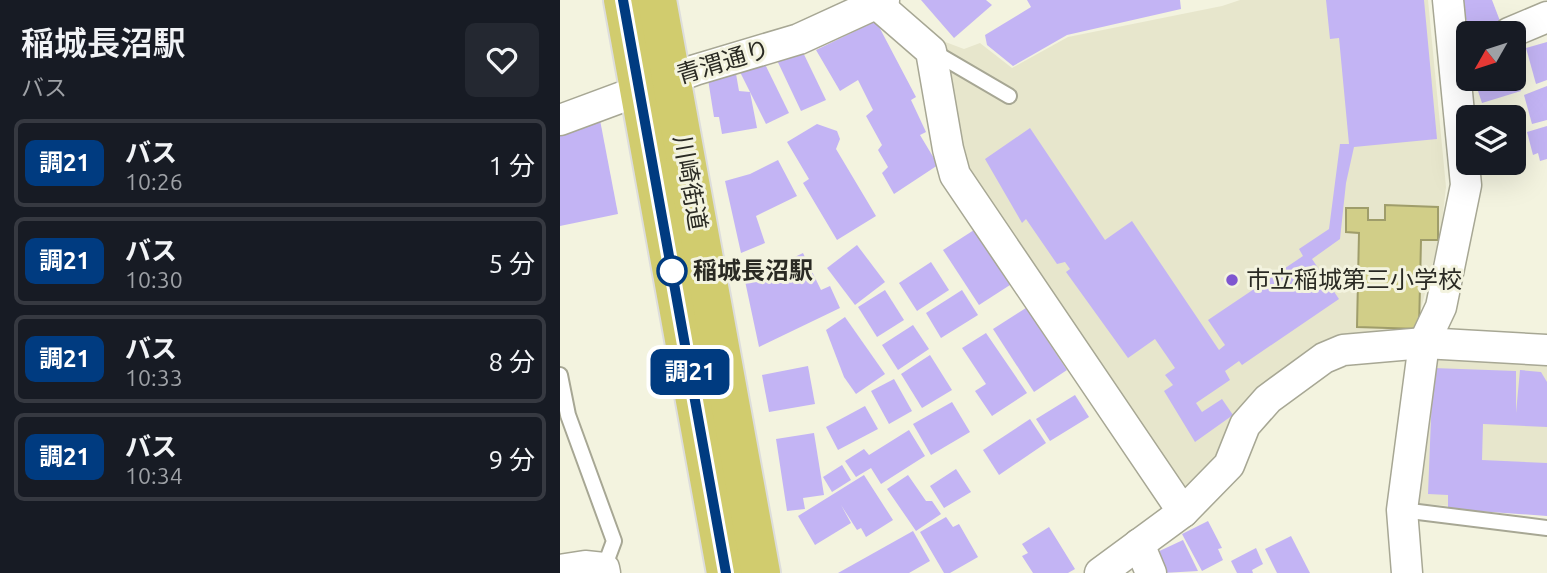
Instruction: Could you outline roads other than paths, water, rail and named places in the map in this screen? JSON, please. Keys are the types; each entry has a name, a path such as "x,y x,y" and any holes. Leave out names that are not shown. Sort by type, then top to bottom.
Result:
{"main road":[{"name":"川崎街道","path":"623,0 656,84 761,573"},
{"name":"川崎街道","path":"657,0 656,84 726,573"}],"street":[{"path":"1448,0 1456,33"},
{"name":"青渭通り","path":"560,120 656,84 799,39 881,3"},
{"path":"881,3 931,51 948,149 956,175 1183,512"},
{"path":"1526,26 1547,17"},
{"path":"1407,573 1402,510 1424,343 1441,307 1466,186 1462,91"},
{"path":"1100,573 1183,512 1229,465 1245,425 1268,399 1324,358 1343,350 1424,343 1547,350"},
{"path":"1139,544 1151,573"},
{"path":"560,570 584,566 605,570"}],"lane":[{"path":"931,51 1009,96"},
{"path":"560,375 568,415 614,541 605,570"},
{"path":"1402,510 1547,528"}],"place":[{"name":"稲城長沼駅","path":"672,271"},
{"name":"市立稲城第三小学校","path":"1232,280"}]}
